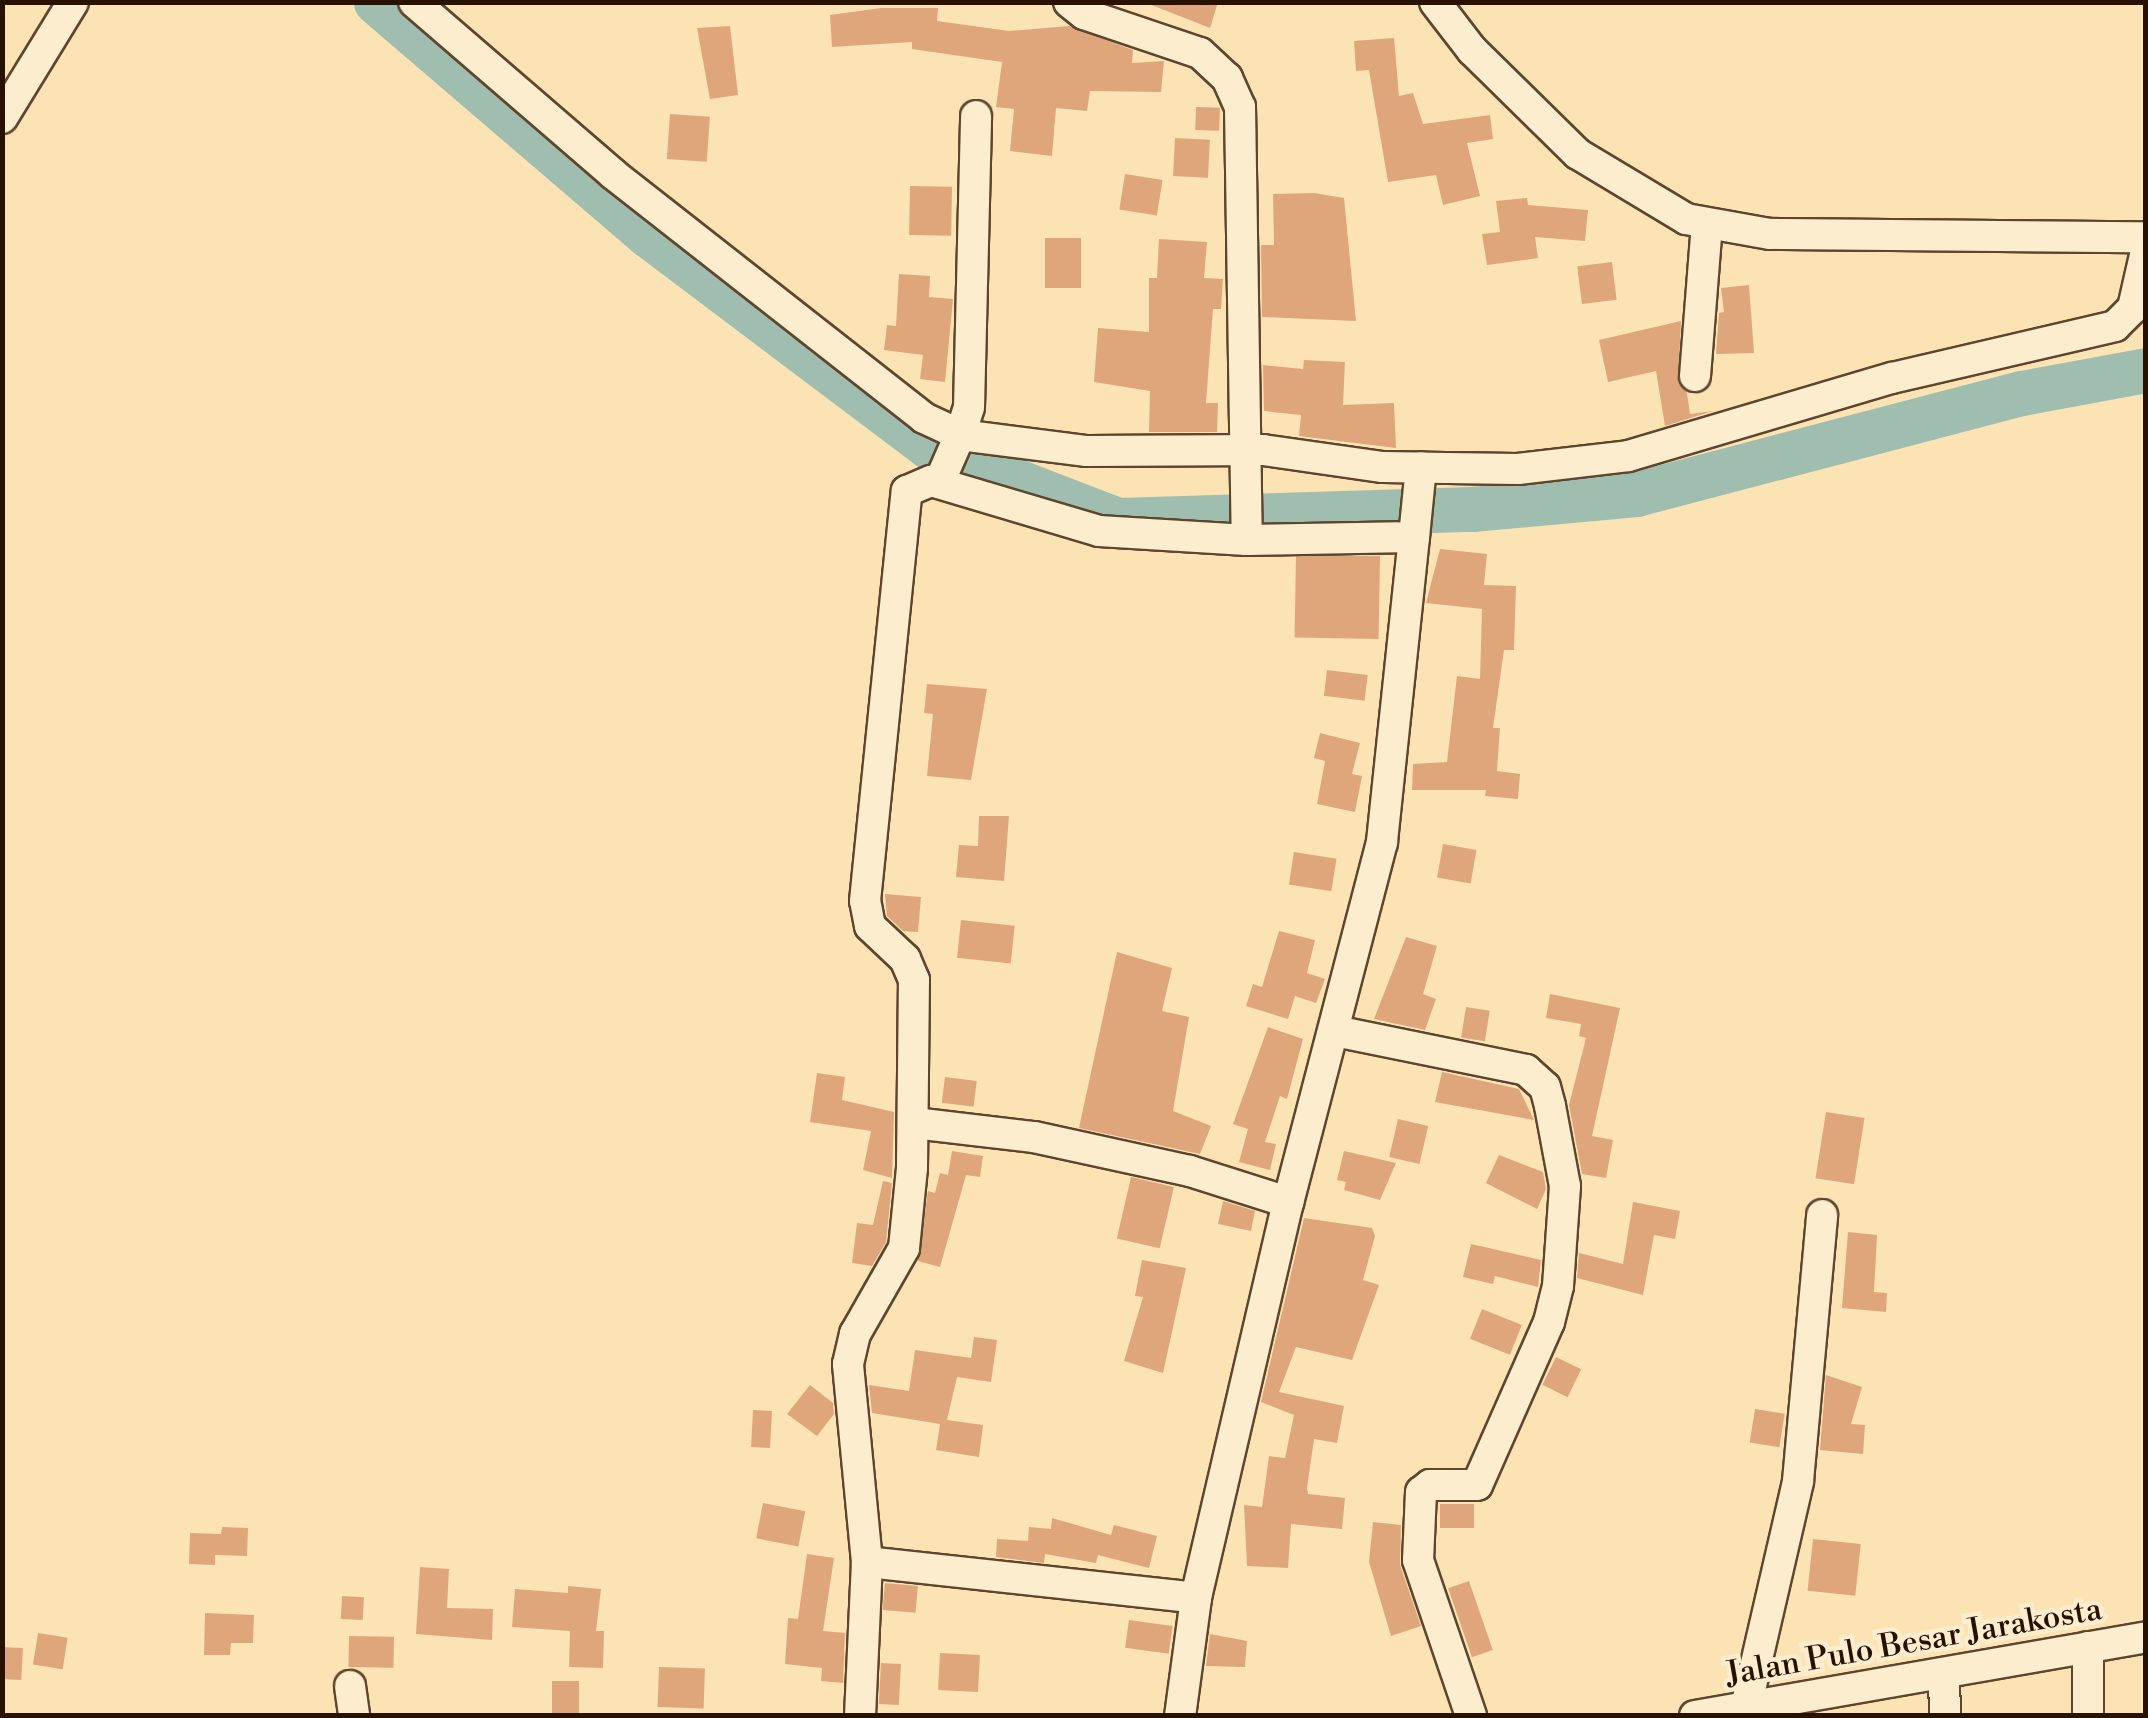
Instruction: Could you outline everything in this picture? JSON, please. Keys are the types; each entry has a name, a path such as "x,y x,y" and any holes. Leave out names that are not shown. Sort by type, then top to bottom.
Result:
{"street":[{"path":"2,118 73,2"},
{"path":"414,2 613,174 924,418 950,459 1098,532 1247,534 1415,527"},
{"path":"1434,2 1472,50 1578,154 1656,207 1707,225 1770,234 2146,237"},
{"path":"1068,3 1084,14 1200,53 1236,95 1244,167 1247,534"},
{"path":"950,459 969,407 976,116"},
{"path":"1695,376 1707,225"},
{"path":"860,1716 867,1562 848,1364 855,1334 904,1248 914,1123 914,980 904,958 870,926 865,901 905,497 914,484 950,459 1087,451 1246,449 1421,471 1535,468 1628,456 1892,378 2095,333 2128,315 2146,252"},
{"path":"1180,1716 1196,1598 1288,1202 1382,842 1421,471"},
{"path":"1335,1032 1526,1070 1545,1087 1550,1106 1564,1186 1558,1286 1549,1322 1477,1484 1430,1485 1420,1492 1418,1560 1471,1716"},
{"path":"914,1123 1034,1137 1190,1171 1288,1202"},
{"path":"1746,1707 1798,1481 1822,1215"},
{"path":"867,1562 1196,1598"},
{"name":"Jalan Pulo Besar Jarakosta","path":"1695,1716 1944,1676 2146,1637"},
{"path":"2088,1648 2088,1716"},
{"path":"1944,1676 1945,1716"}],"building":[{"path":"1144,2 1218,2 1210,28"},
{"path":"881,8 938,8 937,21 1009,31 1069,26 1133,50 1132,63 1164,61 1161,92 1090,91 1087,111 1056,108 1052,156 1010,151 1014,109 996,107 1002,62 912,49 912,42 832,47 830,15"},
{"path":"730,26 738,95 710,99 697,28"},
{"path":"1394,38 1399,96 1413,93 1423,124 1490,115 1493,139 1467,143 1480,196 1443,205 1436,175 1388,182 1369,70 1356,71 1354,41"},
{"path":"1196,107 1220,108 1219,131 1195,130"},
{"path":"670,114 710,117 707,162 667,159"},
{"path":"1175,138 1210,140 1208,178 1173,176"},
{"path":"1125,174 1163,180 1157,216 1119,210"},
{"path":"910,186 952,187 951,236 909,235"},
{"path":"1314,193 1344,198 1356,321 1262,317 1261,245 1274,245 1273,194"},
{"path":"1527,198 1528,205 1588,210 1585,241 1535,237 1538,258 1487,265 1482,234 1500,232 1496,201"},
{"path":"1045,238 1081,238 1081,288 1045,288"},
{"path":"1159,239 1207,242 1204,278 1223,279 1221,309 1213,309 1206,403 1218,403 1217,432 1149,432 1150,391 1094,382 1098,328 1149,332 1149,278 1157,278"},
{"path":"1612,262 1617,300 1582,304 1577,266"},
{"path":"899,274 930,276 929,297 953,299 945,382 920,379 923,355 884,350 887,325 896,326"},
{"path":"1749,285 1754,353 1716,354 1719,313 1724,312 1721,288"},
{"path":"1681,321 1678,383 1687,393 1690,414 1713,411 1665,426 1656,371 1608,382 1599,340"},
{"path":"1304,360 1345,362 1343,405 1394,403 1396,448 1299,436 1301,415 1264,411 1263,365 1303,369"},
{"path":"1440,549 1487,554 1484,585 1516,586 1514,650 1504,650 1493,728 1500,728 1497,771 1520,774 1518,799 1485,796 1486,790 1412,790 1413,764 1447,762 1457,676 1480,679 1482,609 1426,603"},
{"path":"1296,555 1380,556 1379,639 1295,638"},
{"path":"1327,670 1368,675 1365,701 1324,696"},
{"path":"927,684 987,689 971,780 927,776 933,714 924,713"},
{"path":"1320,733 1360,743 1352,774 1362,776 1355,812 1317,804 1325,761 1314,758"},
{"path":"979,816 1009,816 1004,881 956,877 959,845 978,846"},
{"path":"1443,844 1476,850 1471,883 1437,877"},
{"path":"1294,852 1336,859 1331,891 1289,885"},
{"path":"885,894 921,897 918,932 903,931 887,916"},
{"path":"961,920 1015,926 1011,963 957,958"},
{"path":"1279,931 1315,940 1307,973 1325,979 1316,1003 1295,996 1288,1019 1246,1006 1253,984 1262,987"},
{"path":"1406,937 1437,946 1423,994 1436,999 1425,1030 1374,1019"},
{"path":"1117,952 1172,968 1162,1011 1189,1017 1173,1111 1211,1126 1200,1154 1079,1128"},
{"path":"1550,994 1620,1008 1592,1136 1613,1140 1606,1178 1582,1174 1569,1105 1586,1038 1579,1036 1581,1024 1546,1018"},
{"path":"1466,1007 1490,1011 1485,1041 1461,1038"},
{"path":"1268,1027 1303,1039 1287,1099 1280,1096 1265,1142 1276,1144 1270,1170 1239,1162 1248,1129 1233,1124"},
{"path":"1442,1072 1519,1089 1534,1120 1435,1102"},
{"path":"817,1073 845,1077 842,1100 894,1112 892,1178 863,1170 871,1131 810,1122"},
{"path":"945,1077 977,1081 974,1107 942,1103"},
{"path":"1826,1112 1865,1118 1854,1184 1816,1178"},
{"path":"1398,1119 1428,1126 1419,1164 1389,1157"},
{"path":"952,1151 983,1156 980,1177 966,1175 940,1267 918,1261 928,1191 935,1193 940,1173 948,1175"},
{"path":"1344,1151 1396,1163 1380,1200 1344,1190 1346,1182 1337,1180"},
{"path":"1499,1155 1543,1172 1546,1189 1537,1209 1486,1183"},
{"path":"1131,1177 1174,1187 1160,1248 1117,1238"},
{"path":"883,1181 892,1183 886,1242 872,1266 852,1263 857,1223 873,1225"},
{"path":"1223,1201 1255,1211 1251,1231 1218,1224"},
{"path":"1633,1202 1680,1211 1675,1239 1654,1235 1643,1295 1577,1278 1579,1253 1623,1264"},
{"path":"1304,1218 1372,1228 1375,1236 1363,1280 1379,1285 1352,1360 1296,1347 1279,1392 1344,1406 1337,1443 1314,1439 1307,1488 1308,1494 1345,1498 1342,1529 1291,1524 1288,1568 1247,1566 1244,1505 1262,1507 1269,1456 1285,1458 1294,1415 1261,1402"},
{"path":"1848,1232 1877,1235 1874,1292 1887,1293 1886,1312 1842,1308"},
{"path":"1471,1244 1541,1260 1538,1287 1495,1276 1493,1284 1463,1277"},
{"path":"1142,1260 1186,1268 1163,1373 1124,1361 1143,1297 1135,1296"},
{"path":"1482,1309 1522,1325 1510,1355 1470,1339"},
{"path":"974,1337 997,1340 991,1382 957,1377 947,1420 983,1425 979,1457 936,1450 940,1424 872,1413 869,1385 909,1391 915,1350 971,1358"},
{"path":"1556,1357 1581,1369 1568,1397 1542,1385"},
{"path":"1826,1375 1862,1387 1851,1424 1865,1425 1863,1454 1820,1450"},
{"path":"810,1385 833,1403 834,1414 817,1436 787,1414"},
{"path":"1755,1409 1785,1414 1779,1447 1750,1443"},
{"path":"753,1410 772,1411 770,1448 751,1447"},
{"path":"763,1503 805,1511 798,1547 756,1538"},
{"path":"1440,1504 1474,1504 1474,1528 1440,1528"},
{"path":"1052,1518 1111,1535 1114,1525 1157,1536 1149,1568 1098,1555 1096,1563 1045,1554 1044,1563 996,1557 997,1539 1028,1541 1029,1527 1051,1529"},
{"path":"1373,1522 1401,1525 1400,1565 1421,1626 1391,1636 1369,1562"},
{"path":"222,1527 248,1528 247,1556 215,1555 215,1565 189,1564 190,1533 221,1534"},
{"path":"1813,1539 1861,1544 1855,1596 1808,1591"},
{"path":"807,1554 834,1558 823,1631 845,1633 843,1683 821,1681 822,1668 785,1664 788,1618 798,1619"},
{"path":"420,1567 449,1569 447,1608 493,1609 492,1640 416,1634"},
{"path":"1469,1581 1493,1650 1472,1657 1448,1588"},
{"path":"885,1583 918,1586 916,1613 883,1610"},
{"path":"568,1586 601,1589 596,1631 604,1631 603,1668 569,1667 570,1631 512,1627 515,1589 568,1593"},
{"path":"342,1596 364,1597 363,1620 341,1619"},
{"path":"205,1613 254,1615 253,1643 231,1643 230,1655 204,1655"},
{"path":"1129,1620 1173,1626 1169,1654 1125,1648"},
{"path":"38,1633 68,1638 63,1669 33,1665"},
{"path":"1210,1634 1247,1641 1245,1667 1206,1666"},
{"path":"349,1636 394,1637 393,1668 348,1667"},
{"path":"2,1647 23,1648 21,1680 2,1679"},
{"path":"940,1653 980,1655 978,1692 938,1690"},
{"path":"881,1663 901,1664 899,1705 879,1704"},
{"path":"659,1667 705,1669 704,1709 658,1707"},
{"path":"552,1681 579,1681 579,1716 552,1716"}],"waterway":[{"path":"376,2 648,235 931,448 1118,520 1472,509 1636,494 2022,393 2146,370"}]}
